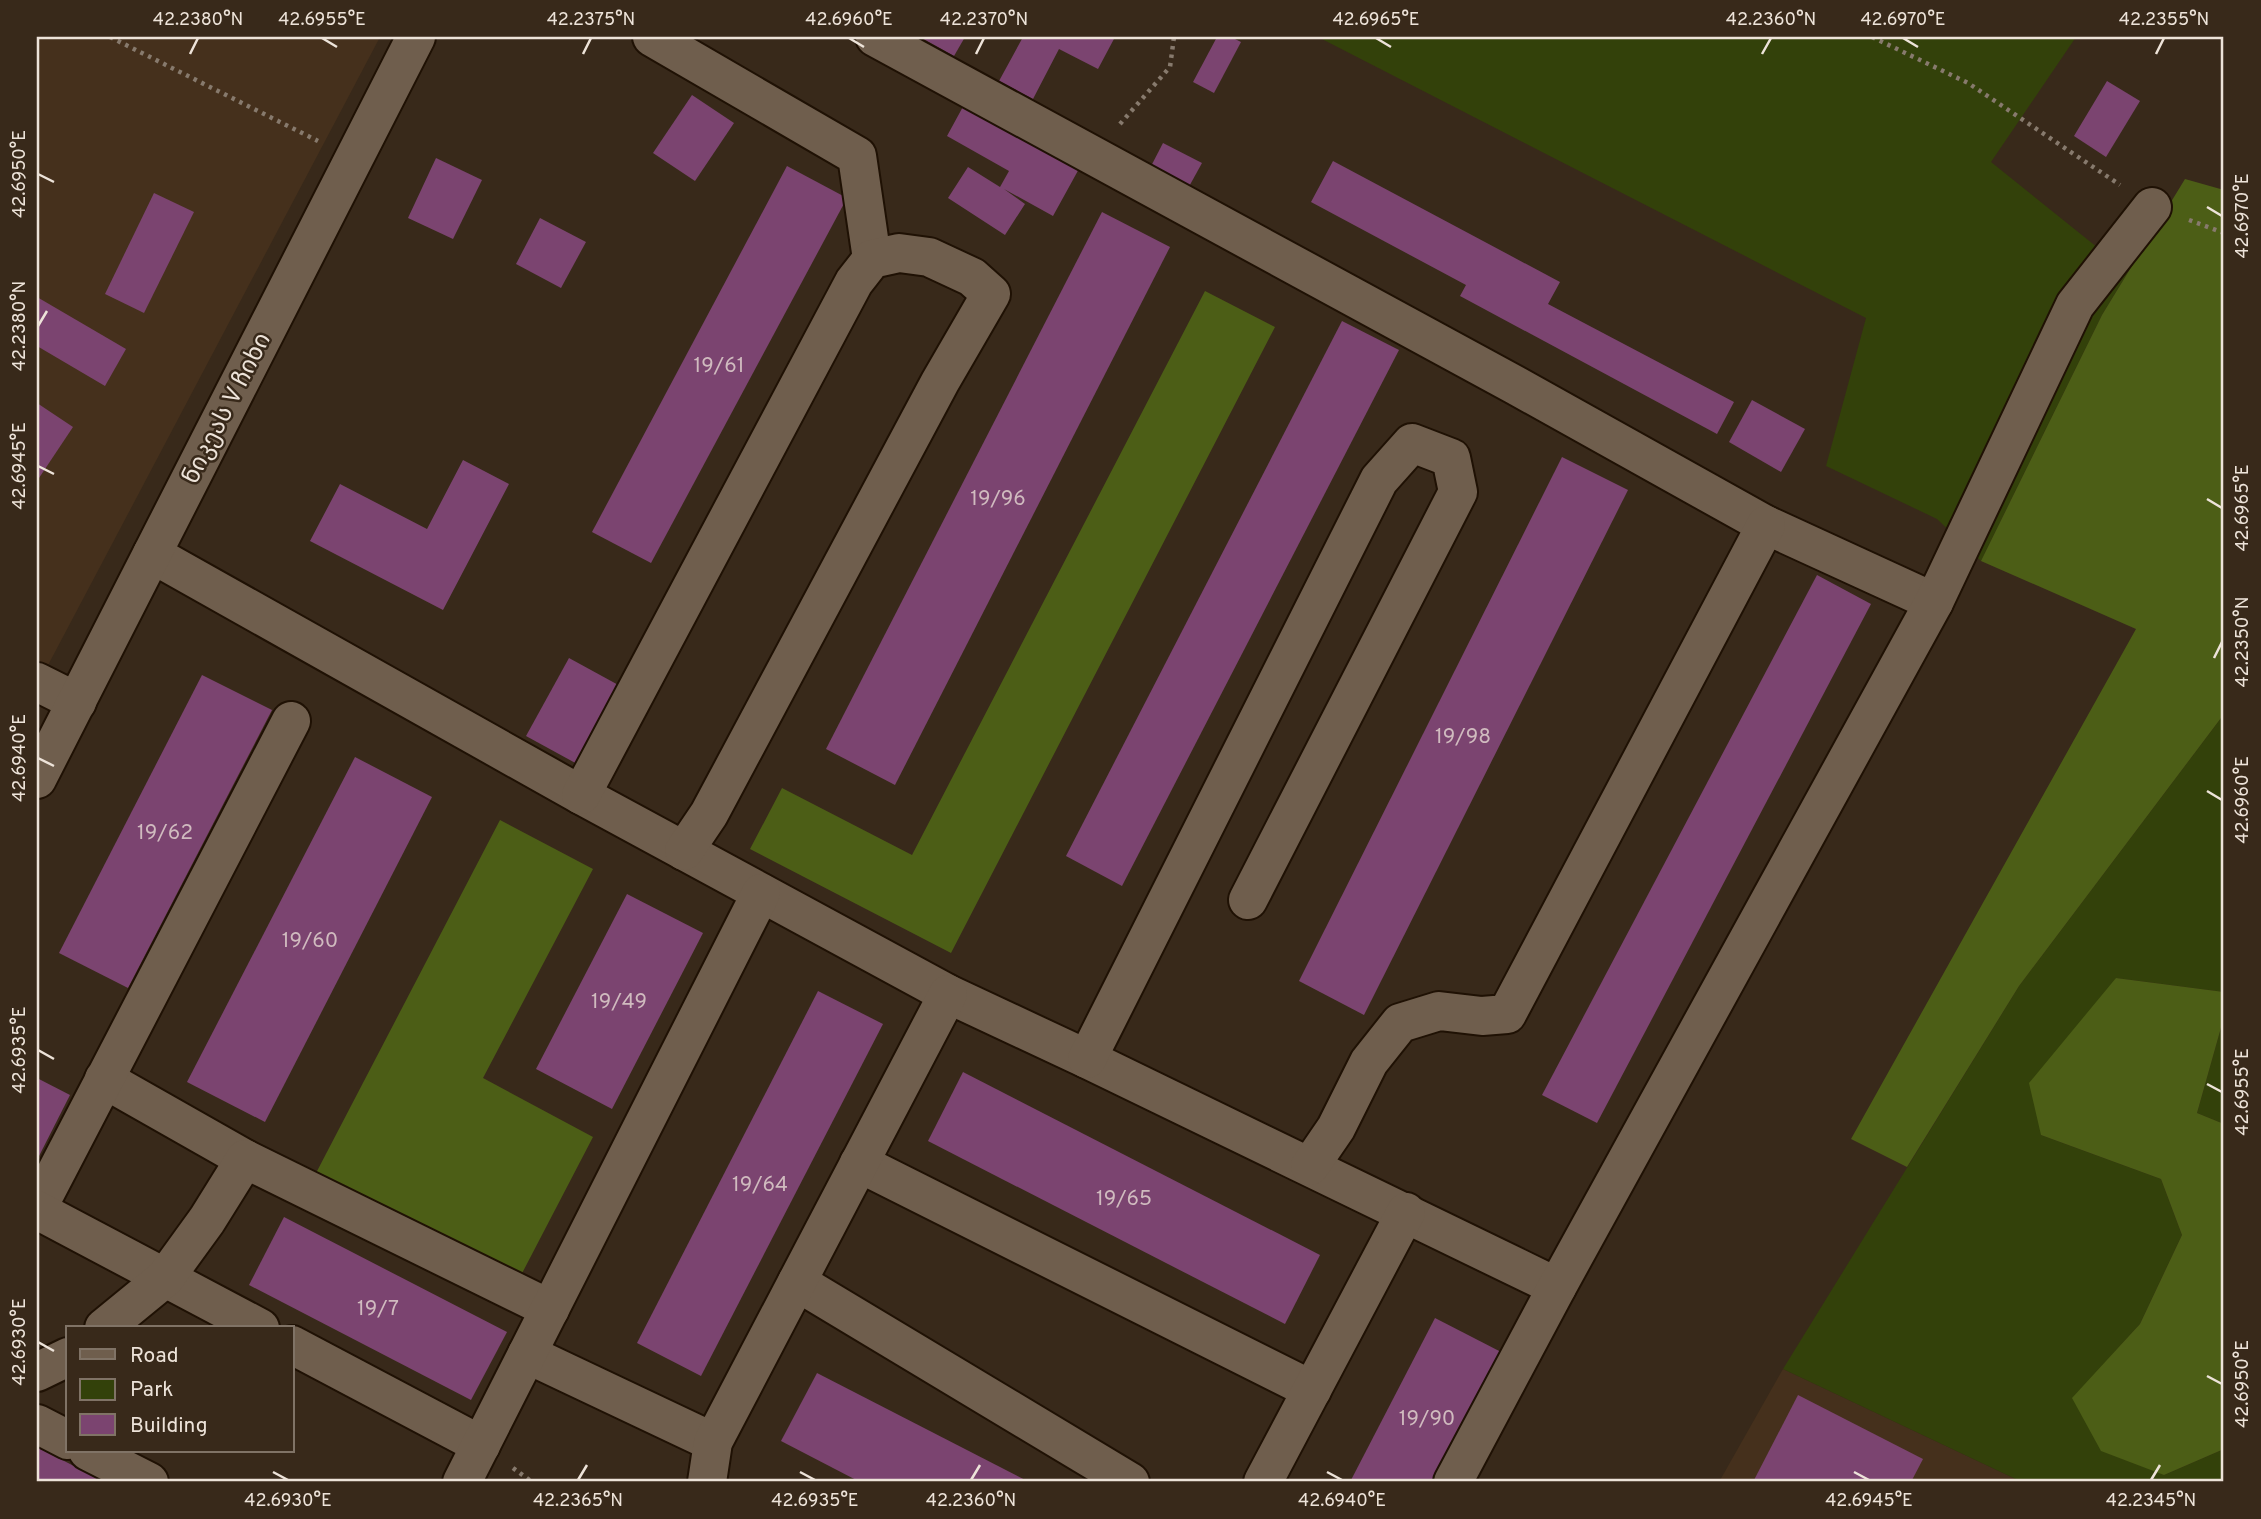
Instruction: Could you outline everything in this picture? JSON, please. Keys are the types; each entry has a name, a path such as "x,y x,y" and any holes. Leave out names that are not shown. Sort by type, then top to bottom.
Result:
{"street":[{"name":"ნიკეას V ჩიხი","path":"37,779 415,37"},
{"path":"652,37 857,156 873,259"},
{"path":"875,37 1766,525 1934,602"},
{"path":"1453,1482 1557,1287 1934,602 2075,305 2152,207"},
{"path":"582,795 853,282 873,259 899,253 929,257 972,278 991,294 940,382 709,814 684,851"},
{"path":"1087,1059 1379,480 1412,443 1451,458 1458,492 1248,900"},
{"path":"1310,1166 1336,1128 1369,1062 1400,1023 1438,1011 1482,1016 1507,1014 1766,525"},
{"path":"152,554 582,795 948,994 1406,1212 1557,1287"},
{"path":"37,682 77,702"},
{"path":"256,1326 37,1209 291,721"},
{"path":"462,1482 761,893"},
{"path":"707,1482 713,1443 948,994"},
{"path":"104,1079 245,1159 550,1310"},
{"path":"106,1326 165,1278 207,1220 245,1159"},
{"path":"859,1163 1312,1390"},
{"path":"1263,1482 1406,1212"},
{"path":"797,1282 1130,1482"},
{"path":"294,1346 481,1445"},
{"path":"527,1354 713,1443"},
{"path":"37,1372 66,1358"},
{"path":"37,1424 66,1439"},
{"path":"90,1452 149,1482"}],"path":[{"path":"110,37 353,159"},
{"path":"1073,145 1110,135 1170,67 1174,37"},
{"path":"1872,37 1968,83 2152,207 2224,233"}],"shaded area":[{"path":"37,37 380,37 37,686"},
{"path":"1783,1369 2022,1482 1719,1482"}],"green space":[{"path":"1318,37 2076,37 1991,162 2128,272 2102,315 1981,561 1937,519 1826,466 1866,318"},
{"path":"2185,179 2224,190 2224,714 2019,986 1907,1167 1851,1139 2136,629 1981,561 2102,315"},
{"path":"1205,291 1275,327 951,953 750,849 782,788 912,855"},
{"path":"2224,714 2224,992 2116,978 2041,1135 2161,1179 2182,1235 2140,1324 2073,1398 2164,1475 2224,1449 2224,1482 2022,1482 1783,1369 2019,986"},
{"path":"500,820 593,869 483,1078 593,1137 518,1281 315,1175"},
{"path":"2116,978 2224,992 2224,1017 2197,1113 2224,1124 2224,1449 2164,1475 2101,1451 2072,1398 2140,1324 2182,1235 2161,1179 2041,1135 2029,1083"},
{"path":"2224,1017 2224,1124 2197,1113"}],"building":[{"path":"920,37 965,37 954,56"},
{"path":"1023,37 1115,37 1098,69 1059,49 1033,99 999,81"},
{"path":"1217,37 1231,37 1241,42 1214,93 1193,82"},
{"path":"2107,81 2140,101 2106,157 2074,136"},
{"path":"692,95 734,123 695,181 653,153"},
{"path":"965,103 1080,167 1053,216 1004,189 1025,204 1005,235 948,198 968,167 1000,187 1009,171 947,136"},
{"path":"1163,143 1202,163 1186,192 1148,172"},
{"path":"436,158 482,180 453,239 408,218"},
{"path":"1333,161 1560,282 1548,304 1734,402 1717,434 1460,296 1466,285 1311,202"},
{"path":"787,166 847,198 651,563 592,532"},
{"path":"154,193 194,212 144,313 105,294"},
{"path":"1102,212 1170,247 895,785 826,749"},
{"path":"540,218 586,242 561,288 516,264"},
{"path":"37,297 126,349 105,386 37,346"},
{"path":"1342,321 1399,350 1122,886 1066,856"},
{"path":"1752,400 1805,429 1781,472 1729,442"},
{"path":"37,403 73,427 37,481"},
{"path":"1562,457 1628,490 1364,1015 1299,981"},
{"path":"463,460 509,484 443,610 310,541 340,484 427,529"},
{"path":"1817,575 1871,604 1597,1123 1542,1095"},
{"path":"569,658 622,687 579,765 526,736"},
{"path":"202,675 272,710 128,988 59,953"},
{"path":"355,757 432,797 265,1122 187,1082"},
{"path":"627,894 703,933 612,1109 536,1069"},
{"path":"818,991 883,1024 701,1376 637,1343"},
{"path":"963,1072 1320,1255 1285,1324 928,1141"},
{"path":"37,1078 70,1095 37,1160"},
{"path":"284,1217 507,1332 471,1400 249,1285"},
{"path":"1435,1318 1505,1354 1439,1482 1350,1482"},
{"path":"817,1373 1029,1482 860,1482 781,1441"},
{"path":"1798,1395 1923,1459 1911,1482 1753,1482"},
{"path":"37,1447 105,1482 37,1482"}]}
